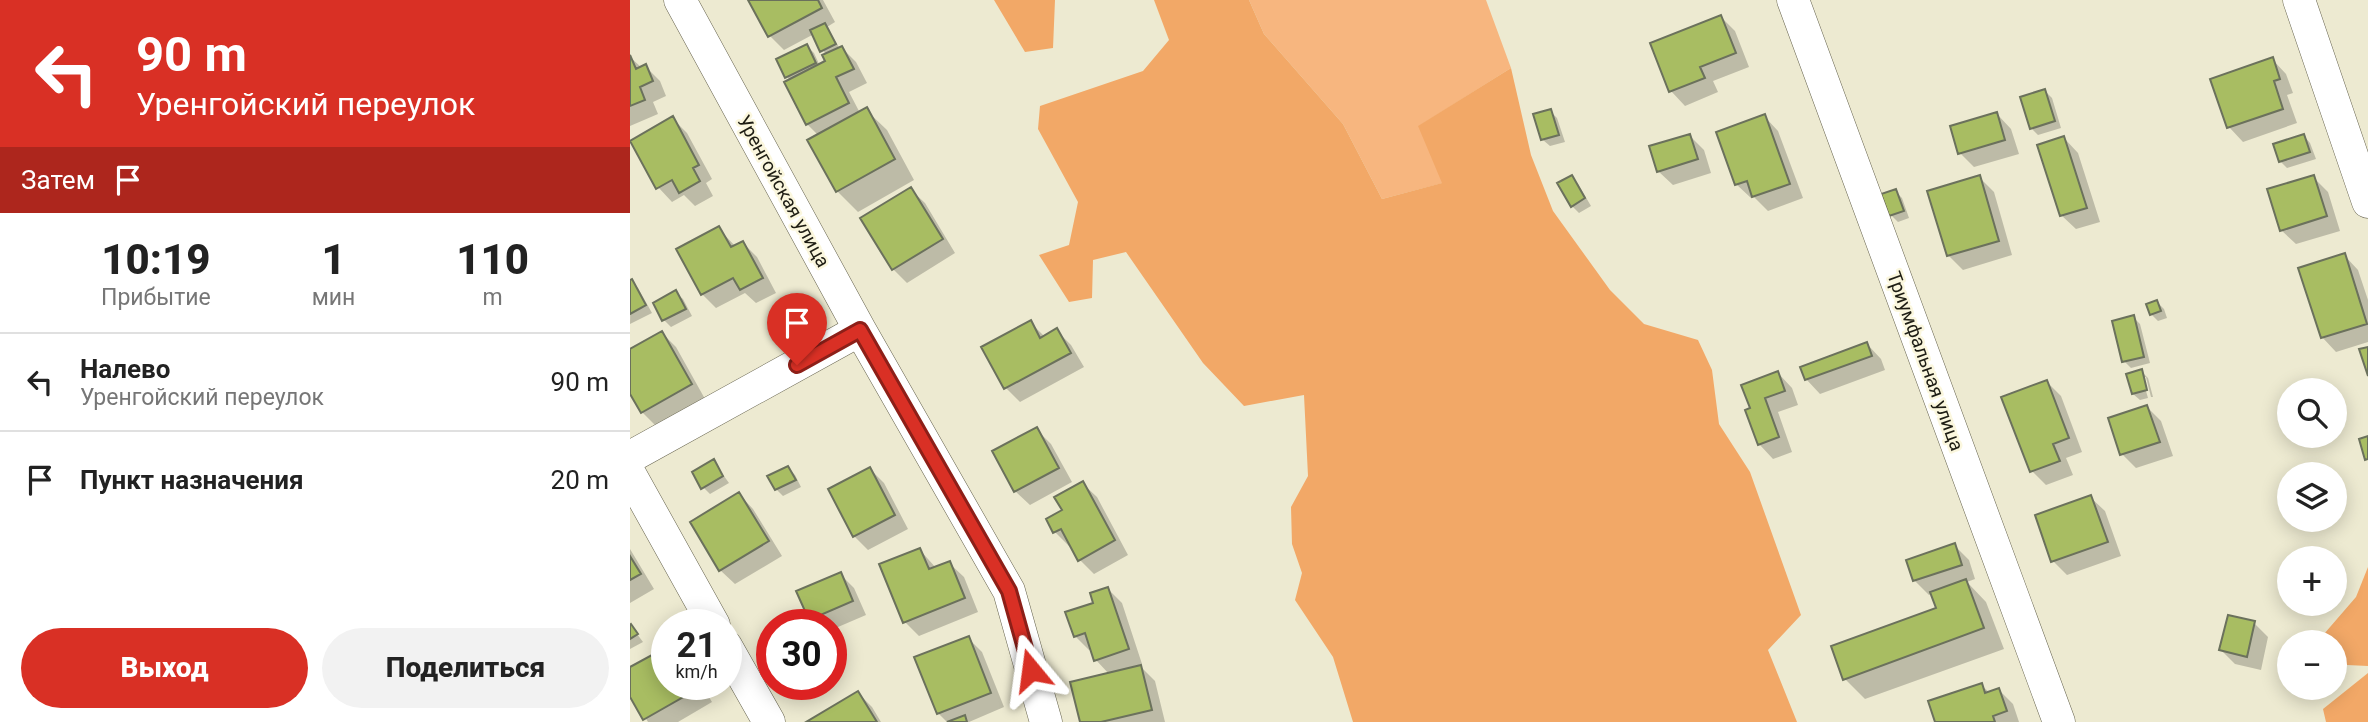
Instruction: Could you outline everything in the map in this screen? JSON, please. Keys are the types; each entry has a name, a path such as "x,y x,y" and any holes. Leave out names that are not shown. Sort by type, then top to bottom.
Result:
{"street":[{"name":"Уренгойская улица","path":"680,0 860,330 1009,591 1046,722"},
{"name":"Триумфальная улица","path":"1793,0 2059,722"},
{"path":"2299,0 2368,202"},
{"path":"630,457 860,330"},
{"path":"630,474 705,609"},
{"path":"742,674 769,722"}],"shaded area":[{"path":"994,0 1055,0 1053,48 1025,52"},
{"path":"1154,0 1249,0 1264,34 1343,124 1382,199 1442,183 1418,126 1511,68 1531,155 1553,211 1610,290 1644,324 1698,340 1712,370 1719,424 1750,472 1801,615 1768,650 1797,722 1353,722 1333,657 1295,600 1302,573 1292,544 1291,507 1308,476 1304,395 1244,406 1203,363 1126,252 1093,260 1092,298 1069,302 1039,255 1069,245 1078,202 1038,129 1040,106 1143,71 1169,40"},
{"path":"1249,0 1486,0 1511,68 1419,126 1443,183 1382,199 1343,124 1264,34"},
{"path":"2368,567 2368,666 2347,665 2347,630 2327,630 2340,616 2347,616 2347,607 2356,597"},
{"path":"2368,673 2368,722 2326,722 2323,709 2334,700 2347,700 2347,690"}],"building":[{"path":"748,0 818,0 822,8 768,37"},
{"path":"1721,15 1736,53 1700,67 1705,78 1669,92 1650,43"},
{"path":"825,23 836,44 820,52 810,30"},
{"path":"807,44 816,63 785,78 776,59"},
{"path":"842,46 854,69 836,77 849,103 806,125 784,82 825,61 822,55"},
{"path":"630,55 636,69 646,64 653,81 640,87 645,100 630,106"},
{"path":"2273,57 2280,79 2274,81 2283,109 2227,128 2210,79"},
{"path":"2045,89 2055,121 2030,129 2020,97"},
{"path":"867,107 895,159 836,192 807,140"},
{"path":"1551,109 1559,135 1541,140 1533,114"},
{"path":"1997,112 2005,140 1958,154 1950,126"},
{"path":"1765,114 1790,184 1752,197 1747,181 1735,185 1716,132"},
{"path":"673,116 699,165 693,168 700,181 679,193 672,180 656,189 630,141"},
{"path":"1690,134 1698,159 1657,172 1649,146"},
{"path":"2304,134 2310,152 2279,162 2273,144"},
{"path":"2064,136 2087,208 2060,216 2037,145"},
{"path":"1572,175 1585,198 1571,207 1557,183"},
{"path":"1980,175 1999,241 1947,256 1927,191"},
{"path":"2314,175 2327,216 2280,231 2267,189"},
{"path":"911,187 943,239 892,270 860,218"},
{"path":"1896,189 1904,211 1889,216 1881,194"},
{"path":"719,226 731,247 743,241 763,278 740,290 733,278 701,295 676,249"},
{"path":"2345,253 2367,324 2321,338 2298,268"},
{"path":"632,279 646,305 630,314 630,280"},
{"path":"676,290 686,309 662,321 653,303"},
{"path":"2157,300 2161,311 2150,315 2146,304"},
{"path":"2134,315 2144,357 2122,362 2112,321"},
{"path":"1031,320 1040,338 1057,328 1071,353 1004,389 981,347"},
{"path":"662,331 692,384 641,413 630,394 630,349"},
{"path":"1867,342 1872,356 1805,380 1800,367"},
{"path":"2368,347 2368,376 2359,349"},
{"path":"2142,369 2147,390 2132,394 2126,374"},
{"path":"1778,371 1785,391 1765,398 1779,437 1758,445 1745,410 1750,408 1741,385"},
{"path":"2047,380 2069,438 2053,444 2060,461 2030,472 2001,397"},
{"path":"2147,405 2160,442 2120,455 2108,418"},
{"path":"1037,427 1059,468 1014,492 992,451"},
{"path":"2368,436 2368,459 2365,460 2359,439"},
{"path":"714,459 723,476 701,489 692,472"},
{"path":"788,466 796,480 775,490 767,476"},
{"path":"870,467 895,515 853,537 828,489"},
{"path":"1083,481 1115,540 1078,561 1061,529 1053,533 1046,519 1062,510 1054,497"},
{"path":"739,492 769,541 719,571 690,522"},
{"path":"2091,495 2108,542 2051,562 2035,515"},
{"path":"1955,543 1962,565 1913,581 1906,560"},
{"path":"920,548 929,569 950,561 965,598 903,623 879,564"},
{"path":"630,556 641,574 630,580"},
{"path":"841,572 853,601 834,609 804,609 796,591"},
{"path":"1966,579 1984,628 1843,680 1831,646 1936,608 1930,592"},
{"path":"1108,587 1129,649 1094,661 1085,633 1074,637 1065,612 1093,603 1090,593"},
{"path":"2228,615 2255,621 2247,657 2219,650"},
{"path":"630,625 638,634 630,639"},
{"path":"969,636 991,693 937,714 914,657"},
{"path":"651,655 651,700 678,700 643,720 630,697 630,667"},
{"path":"1141,665 1152,710 1101,722 1080,722 1070,682"},
{"path":"1982,683 1985,693 1999,688 2007,711 1993,716 1995,722 1935,722 1928,701"},
{"path":"858,691 877,722 806,722 847,700"},
{"path":"965,715 967,722 947,722"}],"route":[{"path":"797,365 860,330 1009,591 1031,670"}]}
